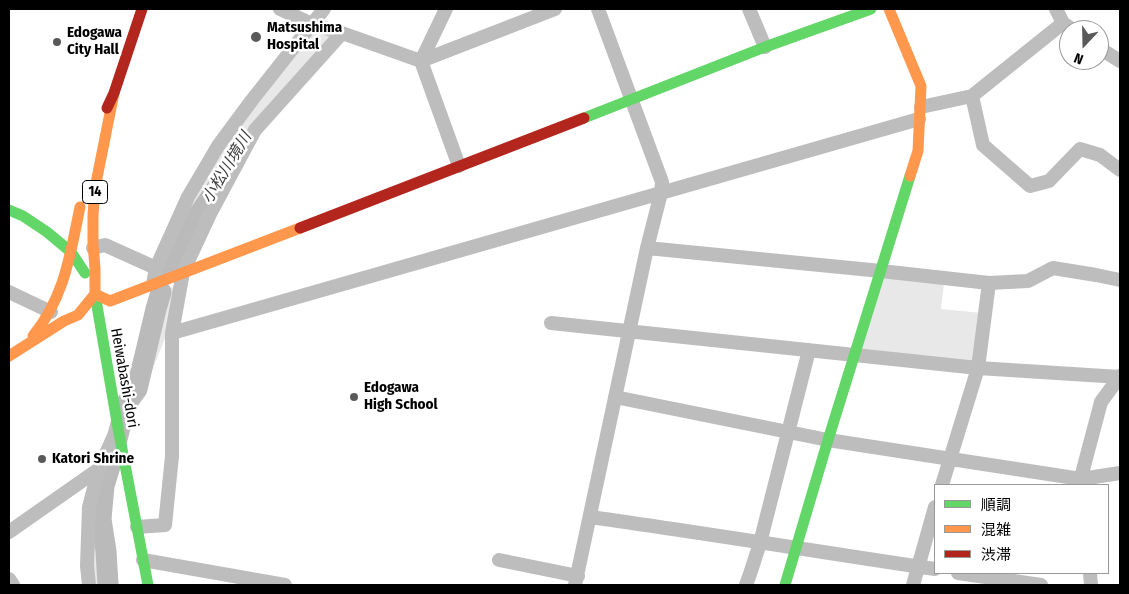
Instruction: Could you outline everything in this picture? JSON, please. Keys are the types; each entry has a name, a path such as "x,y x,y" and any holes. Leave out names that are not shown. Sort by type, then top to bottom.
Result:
{"main road":[{"name":"14","path":"94,137 114,93 142,9"},
{"path":"9,356 64,321 78,315 94,294 110,301 765,47 871,9"},
{"path":"785,585 918,151 921,86 889,9"},
{"name":"14","path":"94,294 93,215 102,151 114,93"},
{"name":"14","path":"81,193 80,238 85,273 94,294"},
{"path":"64,222 72,218 80,207"},
{"path":"9,356 37,332 51,312 61,288 71,252 80,207"},
{"path":"9,210 24,216 50,222"},
{"path":"24,216 71,252 85,273"},
{"name":"Heiwabashi-dori","path":"94,294 148,585"}],"street":[{"path":"280,9 312,24 421,60 555,9"},
{"path":"153,284 156,268 188,197 218,146 324,9"},
{"path":"446,9 421,60 459,166"},
{"path":"500,560 576,581 647,248 661,193 662,182 598,9"},
{"path":"749,9 765,47"},
{"path":"1056,9 1063,20"},
{"path":"136,527 165,525 172,456 172,334 183,272 210,214 255,130 342,33"},
{"path":"172,334 661,193 972,96 1059,33"},
{"path":"1109,54 1120,61"},
{"path":"972,96 983,145 1030,186 1049,181 1080,149 1100,155 1120,170"},
{"path":"94,248 105,245 156,268"},
{"path":"647,248 881,271 990,284 1028,282 1054,268 1120,280"},
{"path":"942,484 978,368 990,284"},
{"path":"9,292 51,312"},
{"path":"551,323 978,368 1120,377"},
{"path":"746,585 760,543 809,350"},
{"path":"1080,482 1101,402 1120,377"},
{"path":"616,397 828,440 1080,482 1120,473"},
{"path":"89,585 87,566 89,507 99,469 118,428"},
{"path":"9,532 99,469"},
{"path":"913,585 934,511"},
{"path":"590,517 934,569"},
{"path":"143,560 284,585"},
{"path":"965,574 1041,585"},
{"path":"9,579 13,585"}],"shaded area":[{"path":"313,27 337,34 253,129 181,270 158,280 159,268 220,146"},
{"path":"883,277 944,283 941,309 982,313 975,366 860,353"},
{"path":"179,284 174,316 133,418 128,374 156,295"},
{"path":"107,463 114,471 110,518 119,585 92,585 91,506"}],"waterway":[{"name":"小松川境川","path":"168,268 173,252 222,181 228,168"},
{"name":"小松川境川","path":"108,585 106,551 101,519 104,486 126,404 137,389 161,292"}],"traffic: fast":[{"path":"584,118 765,47 871,9"},
{"path":"785,585 910,176"},
{"path":"9,210 23,216 47,232 71,252 85,273"},
{"path":"95,294 148,585"}],"traffic: slow":[{"path":"889,9 921,86 918,151 910,176"},
{"path":"9,356 64,321 78,315 95,294 93,242 95,188 114,93"},
{"path":"33,336 52,306 65,274 80,207"},
{"path":"95,294 110,301 300,228"}],"traffic: jam":[{"path":"107,108 114,93 142,9"},
{"path":"300,228 584,118"}],"place":[{"name":"Matsushima Hospital","path":"256,37"},
{"name":"Edogawa City Hall","path":"57,42"},
{"name":"Edogawa High School","path":"354,397"},
{"name":"Katori Shrine","path":"42,459"}]}
